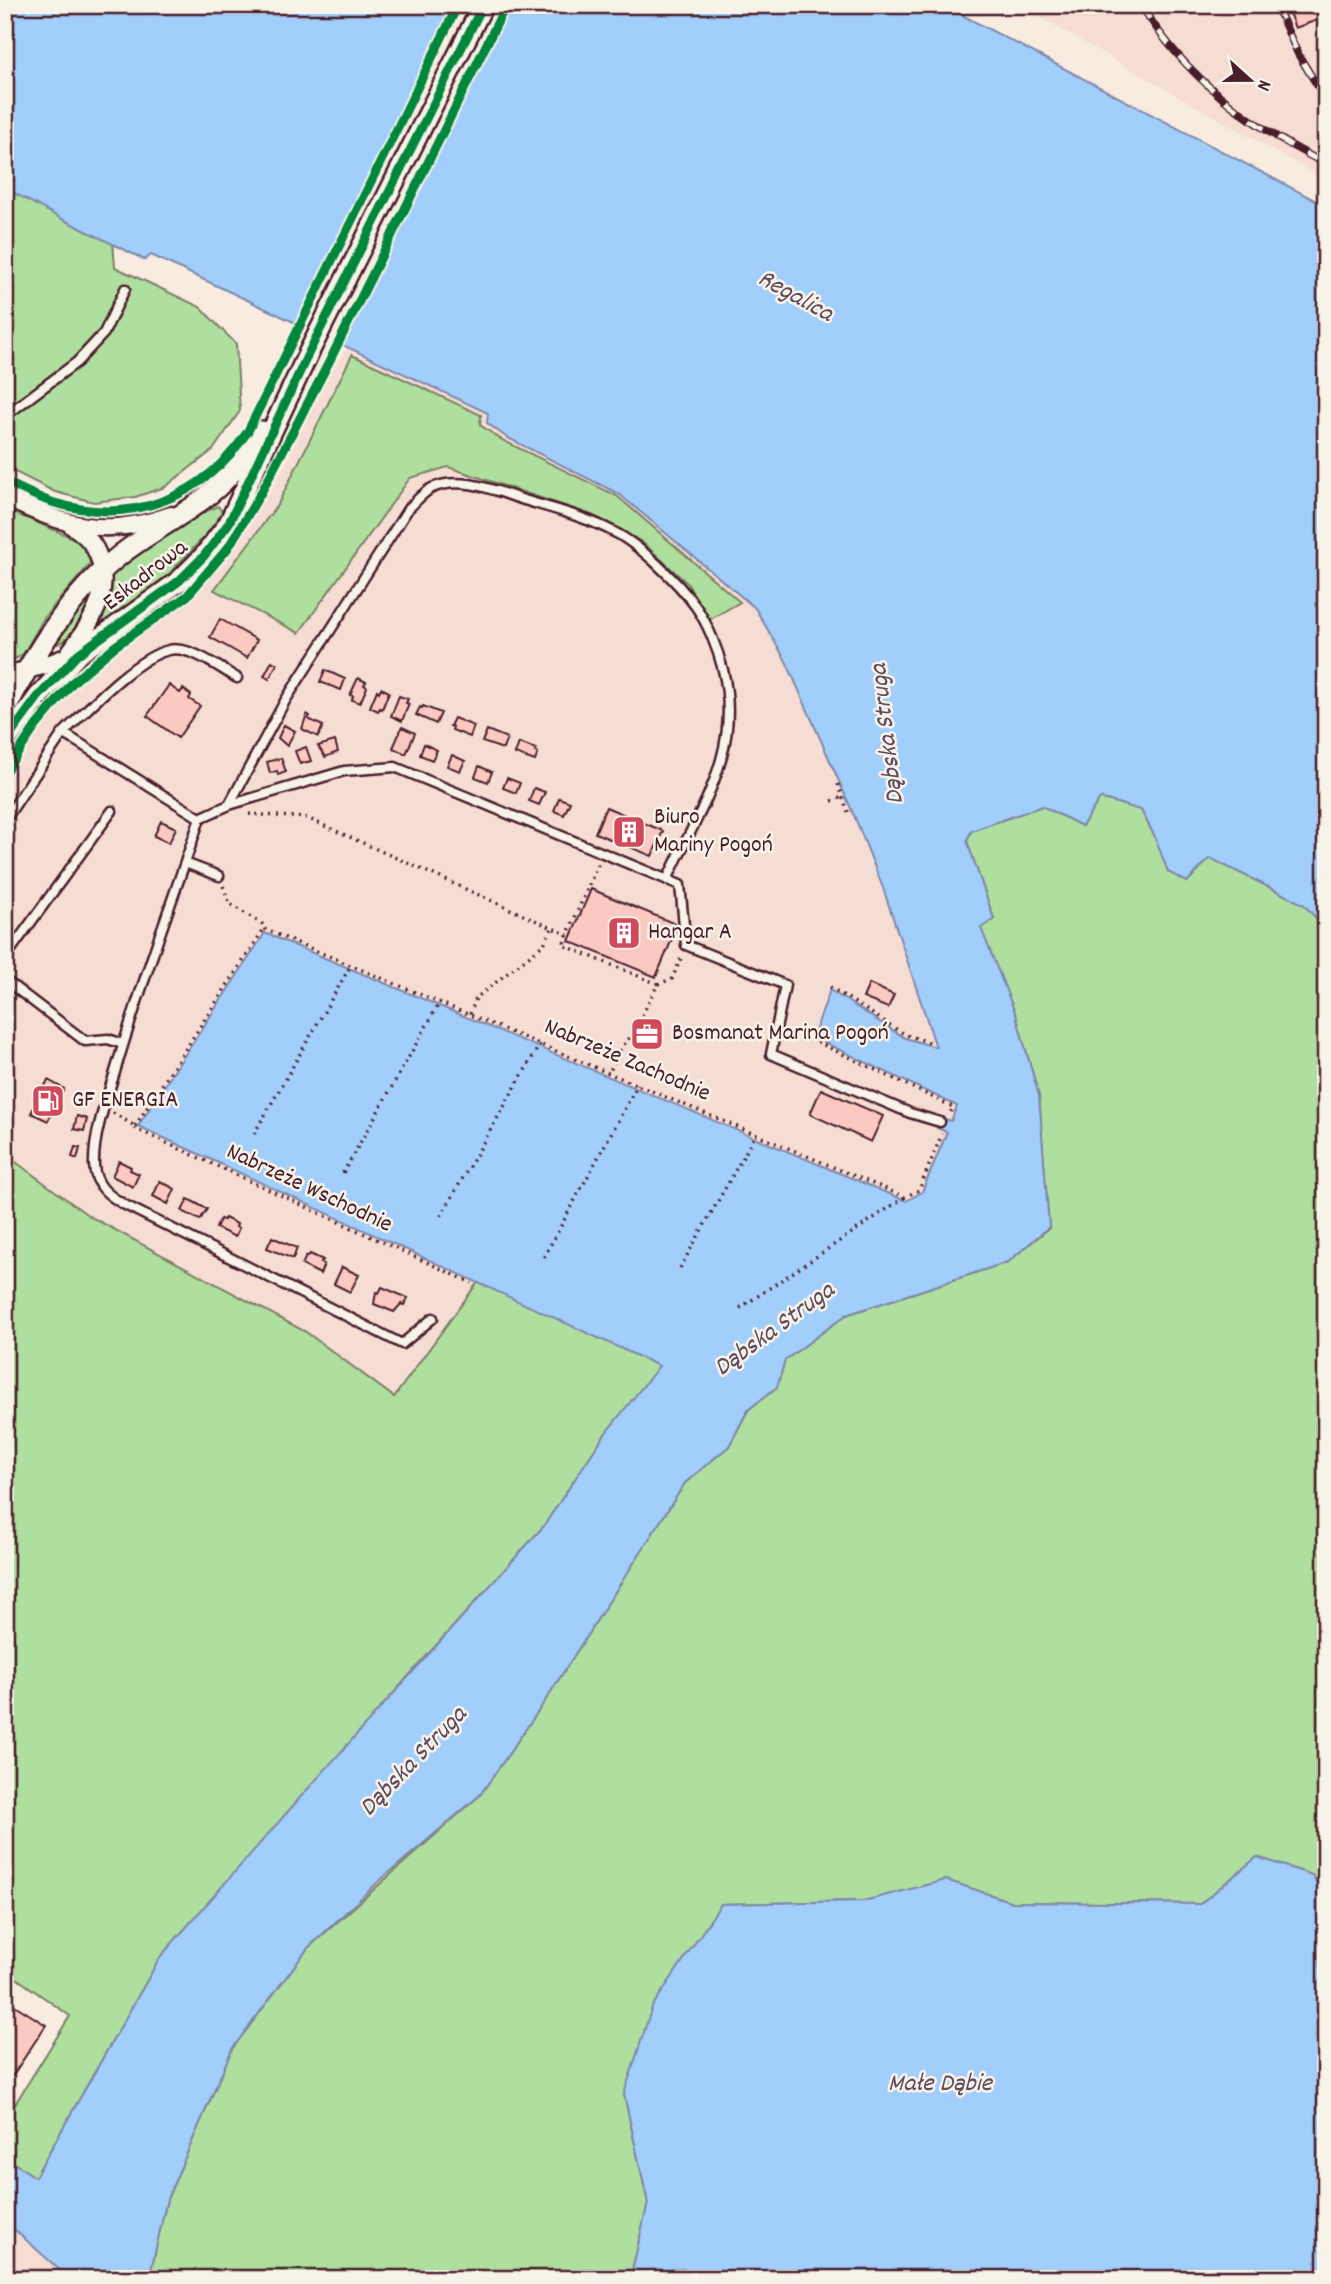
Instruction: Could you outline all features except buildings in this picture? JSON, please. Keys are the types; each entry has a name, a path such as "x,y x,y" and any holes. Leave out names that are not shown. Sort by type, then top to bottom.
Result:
{"street":[{"path":"309,352 482,5"},
{"name":"Eskadrowa","path":"5,710 25,671 55,624 102,572 118,557 221,484 243,460 309,352"},
{"name":"Eskadrowa","path":"47,687 78,654 179,581 205,556 229,523 309,352"},
{"name":"Eskadrowa","path":"5,497 64,521 85,534 94,544 102,572 99,600 92,618 47,687 5,742"},
{"name":"Eskadrowa","path":"64,521 99,528 120,528 147,523 198,502"},
{"name":"Eskadrowa","path":"5,675 66,657 97,639"}],"lane":[{"path":"5,416 77,362 104,333 125,289"},
{"path":"229,805 285,701 408,509 429,489 448,483 477,486 566,513 615,532 651,559 696,607 710,634 723,670 728,714 724,756 707,801 667,880"},
{"path":"5,820 63,733 110,687 144,662 170,649 194,653 237,678"},
{"path":"63,733 200,818"},
{"path":"433,1318 401,1344 108,1195 98,1182 94,1166 104,1107 200,818 229,805 344,771 396,767 680,885 686,945 785,985 771,1054 910,1113 944,1120"},
{"path":"5,958 112,811"},
{"path":"185,863 219,876"},
{"path":"5,979 85,1041 108,1039 123,1044"}],"path":[{"path":"838,784 848,812"},
{"path":"832,801 843,797"},
{"path":"229,805 245,813 307,818 568,935"},
{"path":"603,852 564,945 658,984 672,979 686,945"},
{"path":"470,1014 476,998 544,944 552,928"},
{"path":"135,1126 264,929"},
{"path":"254,1134 351,965"},
{"path":"609,1073 658,984"},
{"path":"830,987 906,1035 932,1043"},
{"path":"343,1173 440,1002"},
{"path":"811,1039 953,1107 944,1120"},
{"path":"441,1216 540,1044"},
{"path":"544,1258 638,1084"},
{"path":"740,1308 919,1190 943,1132"},
{"path":"680,1268 755,1134"}],"shaded area":[{"path":"1018,5 1326,5 1326,180"},
{"path":"347,348 488,413 506,437 619,494 755,608 786,661 856,820 883,888 937,1048 905,1038 830,990 813,1037 957,1106 922,1191 906,1200 265,933 139,1126 478,1282 395,1397 306,1332 89,1216 5,1154 5,784 48,718 71,690 102,662 168,615 199,589 240,541 278,478 333,368"},
{"path":"5,2221 62,2273 60,2279 5,2279"}],"green space":[{"path":"5,172 112,230 115,267 200,307 236,344 240,411 213,450 165,487 135,497 94,502 55,492 5,467"},
{"path":"352,355 481,415 480,425 502,440 617,496 740,602 709,620 687,583 642,542 592,515 448,467 410,478 299,633 214,590 278,504"},
{"path":"218,506 223,513 168,575 109,620 101,620 111,588 111,575 114,572 177,527"},
{"path":"5,509 78,540 87,550 90,564 45,616 24,653 5,661"},
{"path":"90,595 87,607 78,622 58,644 56,639"},
{"path":"1100,798 1141,810 1155,837 1187,882 1210,858 1303,904 1326,928 1326,1898 1312,1875 1257,1857 1200,1904 1012,1902 946,1880 864,1901 721,1904 624,2094 648,2203 630,2279 149,2279 167,2199 232,2049 308,1948 480,1795 541,1707 685,1483 729,1446 748,1410 777,1387 785,1360 846,1315 1008,1262 1049,1228 1039,1096 1016,1015 980,928 994,919 967,841 971,831 1042,806 1082,826"},
{"path":"5,1154 89,1216 306,1332 394,1397 478,1282 660,1366 605,1434 543,1527 161,1956 35,2177 5,2157 5,2120 70,2016 5,1970"}],"water":[{"path":"5,5 943,5 1326,206 1326,928 1303,904 1210,858 1187,882 1168,872 1141,810 1100,798 1082,826 1042,806 971,831 967,841 994,919 981,928 1016,1015 1039,1096 1049,1227 1008,1262 846,1315 785,1360 777,1387 748,1410 729,1446 685,1483 541,1707 480,1795 377,1883 308,1948 232,2049 167,2199 149,2279 60,2279 62,2272 5,2221 5,2157 35,2177 161,1956 543,1527 605,1434 659,1366 138,1126 265,933 906,1201 922,1192 947,1132 937,1128 942,1118 951,1121 957,1106 813,1037 830,990 905,1038 936,1047 883,888 856,820 786,661 755,608 619,494 506,437 487,423 488,413 151,255 145,260 5,188"},
{"name":"Małe Dąbie","path":"1257,1857 1312,1875 1326,1898 1326,2279 630,2279 648,2203 624,2094 652,2007 721,1904 864,1901 946,1880 1012,1902 1200,1904"}],"pier":[{"path":"454,5 511,5 340,349 294,327"}],"railway":[{"path":"1141,5 1178,55 1222,98 1271,133 1326,164"},
{"path":"1276,5 1298,54 1326,100"}],"cycle path":[{"path":"5,481 49,501 84,509 112,511 139,508 188,489 230,454 248,431 458,5"},
{"path":"5,742 38,697 78,654 179,581 204,556 229,523 309,352 483,5"},
{"path":"5,772 36,726 73,682 114,647 187,596 228,548 262,491 328,364 506,5"}],"place":[{"name":"Biuro Mariny Pogoń","path":"629,832"},
{"name":"Hangar A","path":"624,933"},
{"name":"Bosmanat Marina Pogoń","path":"647,1034"},
{"name":"GF ENERGIA","path":"48,1101"}],"water label":[{"name":"Regalica","path":"795,297"},
{"name":"Dąbska Struga","path":"888,734"},
{"name":"Dąbska Struga","path":"775,1330"},
{"name":"Dąbska Struga","path":"414,1762"}]}
